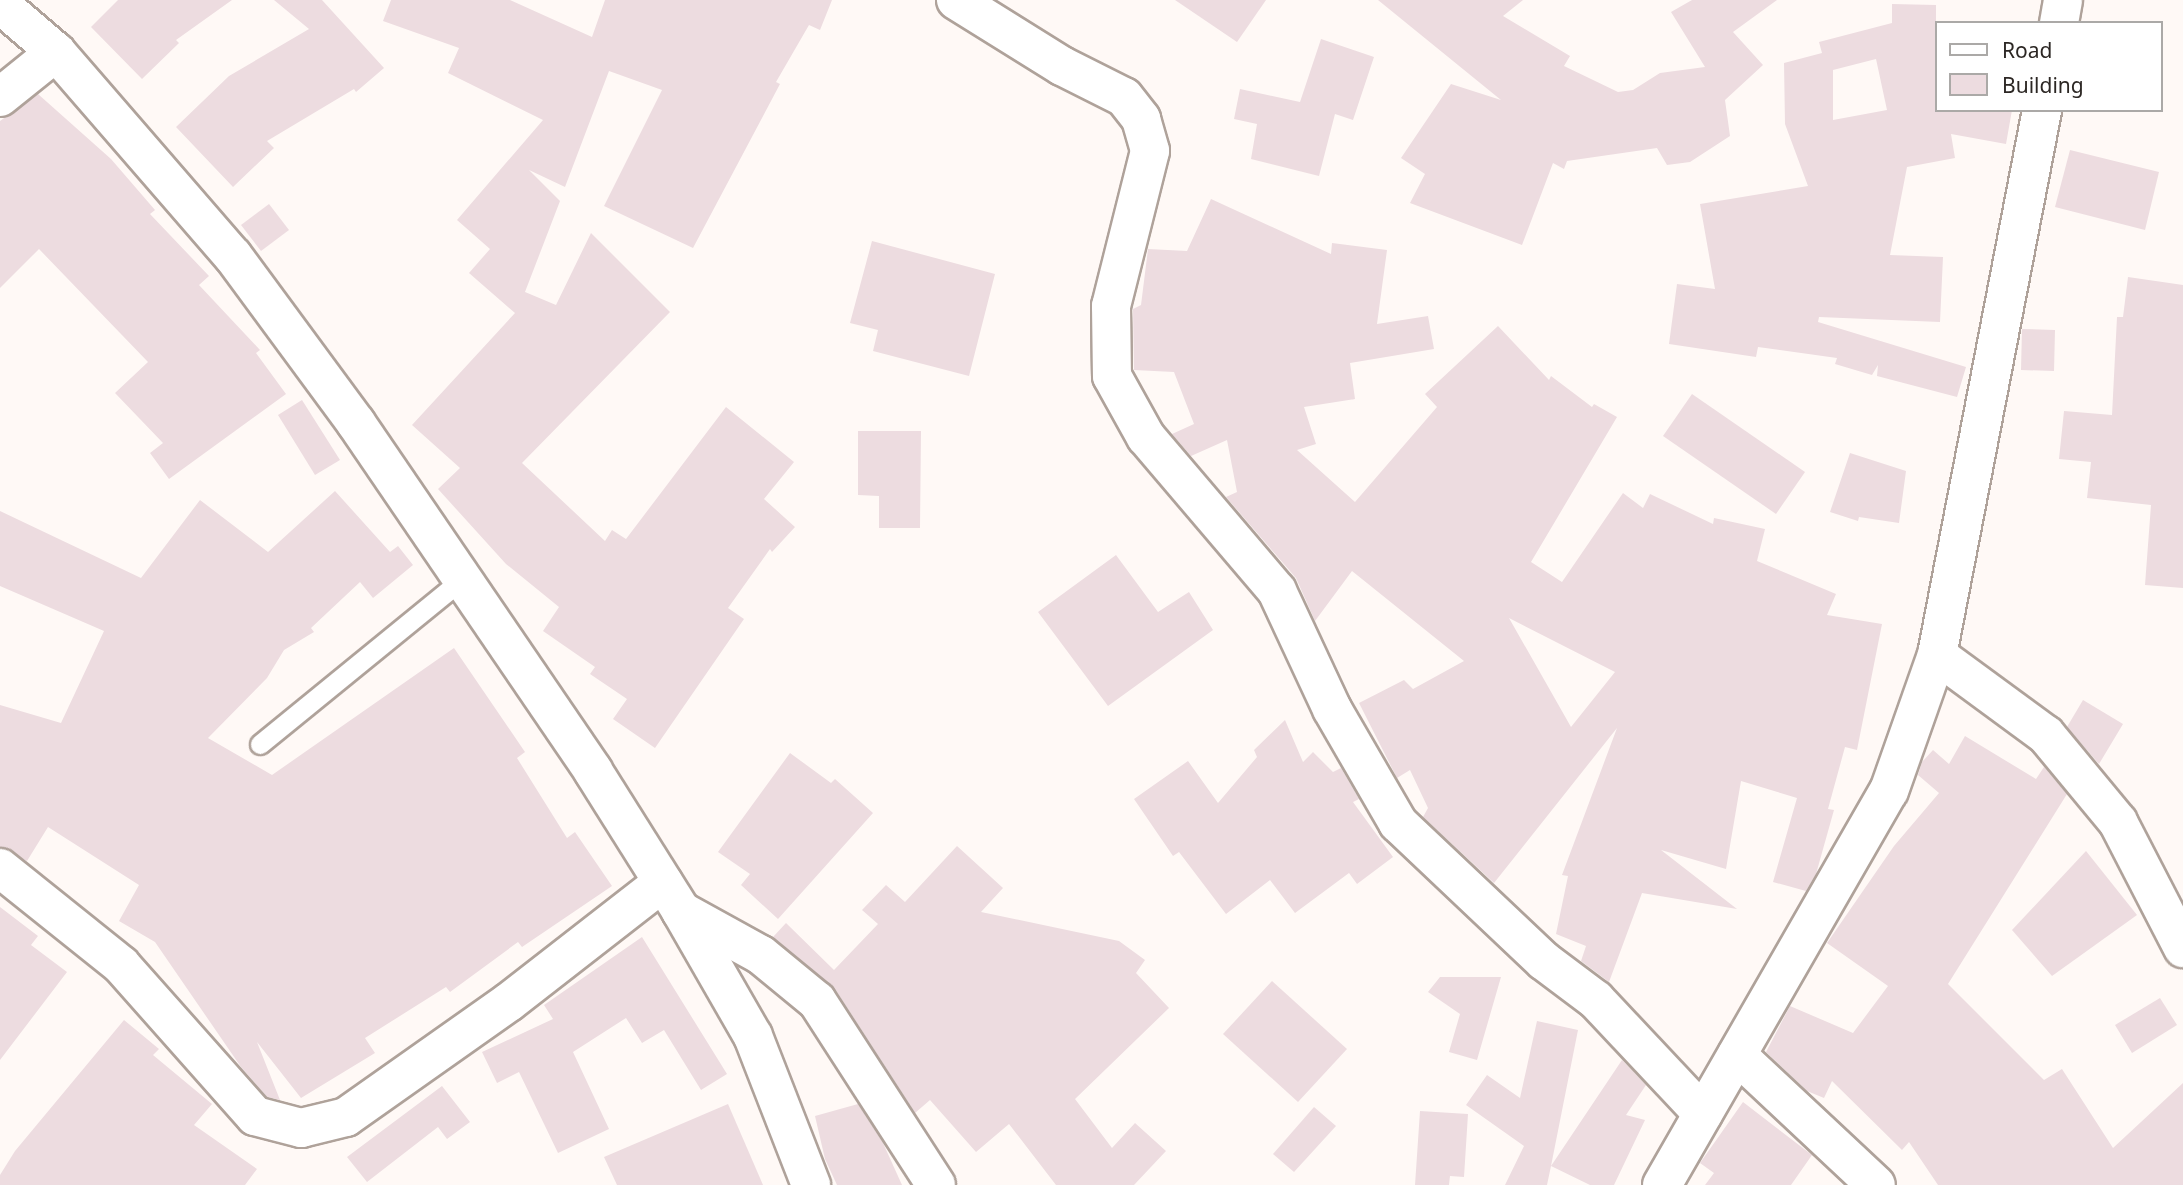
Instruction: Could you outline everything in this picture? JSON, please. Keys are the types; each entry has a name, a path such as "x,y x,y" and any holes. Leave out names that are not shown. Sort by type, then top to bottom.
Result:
{"street":[{"path":"956,0 1124,97 1141,119 1150,150 1111,306 1112,376 1146,437 1277,591 1332,709 1398,824 1544,961 1596,1000 1703,1114"},
{"path":"2059,21 2063,0"},
{"path":"0,4 56,52 233,256 462,579 672,897 753,1036 811,1185"},
{"path":"0,97 56,52"},
{"path":"1662,1185 1889,791 1937,655 2042,112"},
{"path":"1937,655 2046,734 2118,822 2183,948"},
{"path":"0,867 121,965 255,1116 301,1128 346,1117 509,1002 672,897"},
{"path":"672,897 761,955 817,1001 936,1185"},
{"path":"1737,1055 1876,1185"}],"lane":[{"path":"260,744 462,579"}],"building":[{"path":"118,0 232,0 176,40 179,43 142,79 91,27"},
{"path":"274,0 322,0 384,68 356,92 354,89 267,141 274,148 233,187 176,127 229,76 309,29"},
{"path":"391,0 510,0 592,37 605,0 832,0 820,30 809,25 776,82 780,84 693,248 604,206 662,90 609,71 565,187 529,170 560,201 525,292 556,305 591,233 670,312 522,463 605,541 612,530 626,539 726,407 794,462 764,499 795,527 772,552 770,549 728,608 744,619 655,748 613,719 627,699 590,674 595,667 543,631 559,607 506,564 438,489 460,468 412,425 515,313 469,273 490,249 457,220 543,120 448,73 459,48 383,21"},
{"path":"1175,0 1266,0 1237,42"},
{"path":"1378,0 1523,0 1503,16 1570,56 1564,66 1618,92 1633,90 1660,73 1705,67 1671,12 1692,0 1777,0 1733,32 1763,65 1725,100 1730,136 1690,162 1667,165 1657,148 1567,161 1564,169 1553,163 1522,245 1410,203 1425,174 1401,158 1451,84 1501,100"},
{"path":"1892,4 1936,5 1934,112 2012,112 2006,144 1951,134 1955,158 1907,167 1890,255 1943,257 1940,322 1819,317 1818,322 1966,367 1957,397 1877,376 1878,365 1872,375 1835,364 1837,358 1758,347 1756,357 1669,344 1677,284 1715,289 1700,204 1808,186 1785,124 1784,63 1822,53 1819,42 1892,23","holes":["1876,59 1887,110 1833,120 1833,70"]},
{"path":"1321,39 1374,57 1353,120 1335,114 1319,176 1251,159 1257,124 1234,119 1240,89 1300,102"},
{"path":"38,94 111,159 155,210 150,214 209,276 199,285 260,350 256,353 286,394 169,479 150,453 163,443 115,393 148,362 39,249 0,288 0,121"},
{"path":"2070,150 2159,172 2145,230 2055,207"},
{"path":"1211,199 1331,254 1332,243 1387,250 1377,324 1428,316 1434,349 1350,363 1355,399 1304,407 1316,444 1297,450 1355,502 1437,407 1425,394 1498,326 1549,380 1551,376 1592,407 1594,404 1617,417 1531,562 1562,582 1623,493 1643,508 1650,494 1713,524 1714,518 1765,529 1757,561 1836,594 1827,615 1882,624 1857,750 1845,747 1828,809 1834,810 1816,874 1806,891 1773,882 1797,798 1741,781 1726,869 1661,850 1737,909 1642,893 1609,982 1581,961 1586,946 1556,934 1568,876 1562,875 1617,728 1494,883 1423,817 1428,808 1410,770 1397,778 1359,703 1404,680 1413,689 1464,661 1352,571 1315,621 1296,578 1226,497 1237,492 1227,440 1191,456 1172,434 1194,424 1174,372 1134,370 1133,309 1141,305 1148,249 1187,251","holes":["1509,618 1615,672 1571,727"]},
{"path":"269,204 289,230 261,251 241,225"},
{"path":"872,241 995,274 969,376 873,351 878,330 850,323"},
{"path":"2128,277 2183,285 2183,588 2145,585 2151,505 2087,498 2091,462 2059,459 2064,411 2112,415 2117,317 2123,317"},
{"path":"2022,329 2055,330 2054,371 2021,370"},
{"path":"1692,394 1805,472 1776,514 1663,436"},
{"path":"302,400 340,460 315,475 278,415"},
{"path":"858,431 921,431 920,528 879,528 879,496 858,495"},
{"path":"1850,453 1906,471 1899,523 1859,517 1858,521 1830,512"},
{"path":"335,491 390,552 398,546 413,565 373,598 360,582 311,628 314,632 284,650 267,678 208,738 272,775 454,648 525,752 517,758 567,838 575,832 612,886 522,947 518,942 450,992 446,987 365,1038 375,1053 301,1098 257,1042 280,1100 267,1097 241,1067 155,942 119,921 139,885 48,827 27,861 0,847 0,705 61,723 104,631 0,586 0,511 141,578 200,500 268,552"},
{"path":"1116,555 1158,612 1189,592 1213,630 1108,706 1038,612"},
{"path":"2083,700 2123,724 2099,764 2067,727"},
{"path":"1285,720 1303,762 1313,752 1333,772 1341,768 1359,799 1353,802 1393,857 1357,884 1349,873 1295,913 1270,880 1226,914 1179,852 1173,856 1134,799 1188,761 1218,803 1257,757 1254,750"},
{"path":"1965,736 2036,779 2044,767 2067,794 1948,984 2044,1080 2062,1069 2113,1148 2183,1083 2183,1185 1938,1185 1909,1142 1902,1150 1832,1081 1824,1098 1807,1091 1766,1052 1790,1006 1853,1033 1888,986 1827,943 1894,846 1939,793 1918,775 1922,762 1933,750 1949,764"},
{"path":"790,753 831,783 835,779 873,813 778,919 741,885 750,874 718,852"},
{"path":"957,846 1003,888 981,912 1119,941 1145,960 1136,973 1169,1008 1075,1099 1112,1148 1135,1123 1166,1151 1134,1185 1056,1185 1009,1124 976,1152 930,1100 915,1113 835,989 773,937 786,923 834,970 878,924 862,910 886,885 905,902"},
{"path":"2086,851 2137,915 2052,976 2012,930"},
{"path":"0,907 38,936 31,945 67,972 0,1060"},
{"path":"642,937 727,1074 701,1090 664,1030 642,1043 626,1018 573,1052 609,1129 558,1153 519,1072 497,1083 482,1052 553,1019 544,1005"},
{"path":"1440,977 1501,977 1477,1060 1449,1052 1460,1014 1428,992"},
{"path":"1272,981 1347,1049 1298,1102 1223,1034"},
{"path":"2160,998 2177,1025 2132,1053 2115,1025"},
{"path":"124,1020 159,1049 153,1055 212,1104 194,1125 257,1169 245,1185 0,1185 0,1175 15,1151"},
{"path":"1537,1021 1578,1030 1547,1185 1505,1185 1524,1146 1466,1105 1487,1075 1520,1098"},
{"path":"1622,1060 1646,1085 1626,1115 1645,1120 1614,1185 1590,1185 1551,1166"},
{"path":"442,1086 470,1122 447,1139 438,1127 367,1182 347,1157"},
{"path":"1743,1102 1812,1155 1791,1185 1705,1185 1714,1173 1700,1163"},
{"path":"728,1104 763,1185 617,1185 604,1157"},
{"path":"858,1104 883,1143 902,1185 837,1185 825,1159 815,1116"},
{"path":"1314,1107 1336,1126 1294,1172 1273,1154"},
{"path":"1420,1111 1468,1114 1464,1177 1450,1176 1449,1185 1415,1185"}]}
